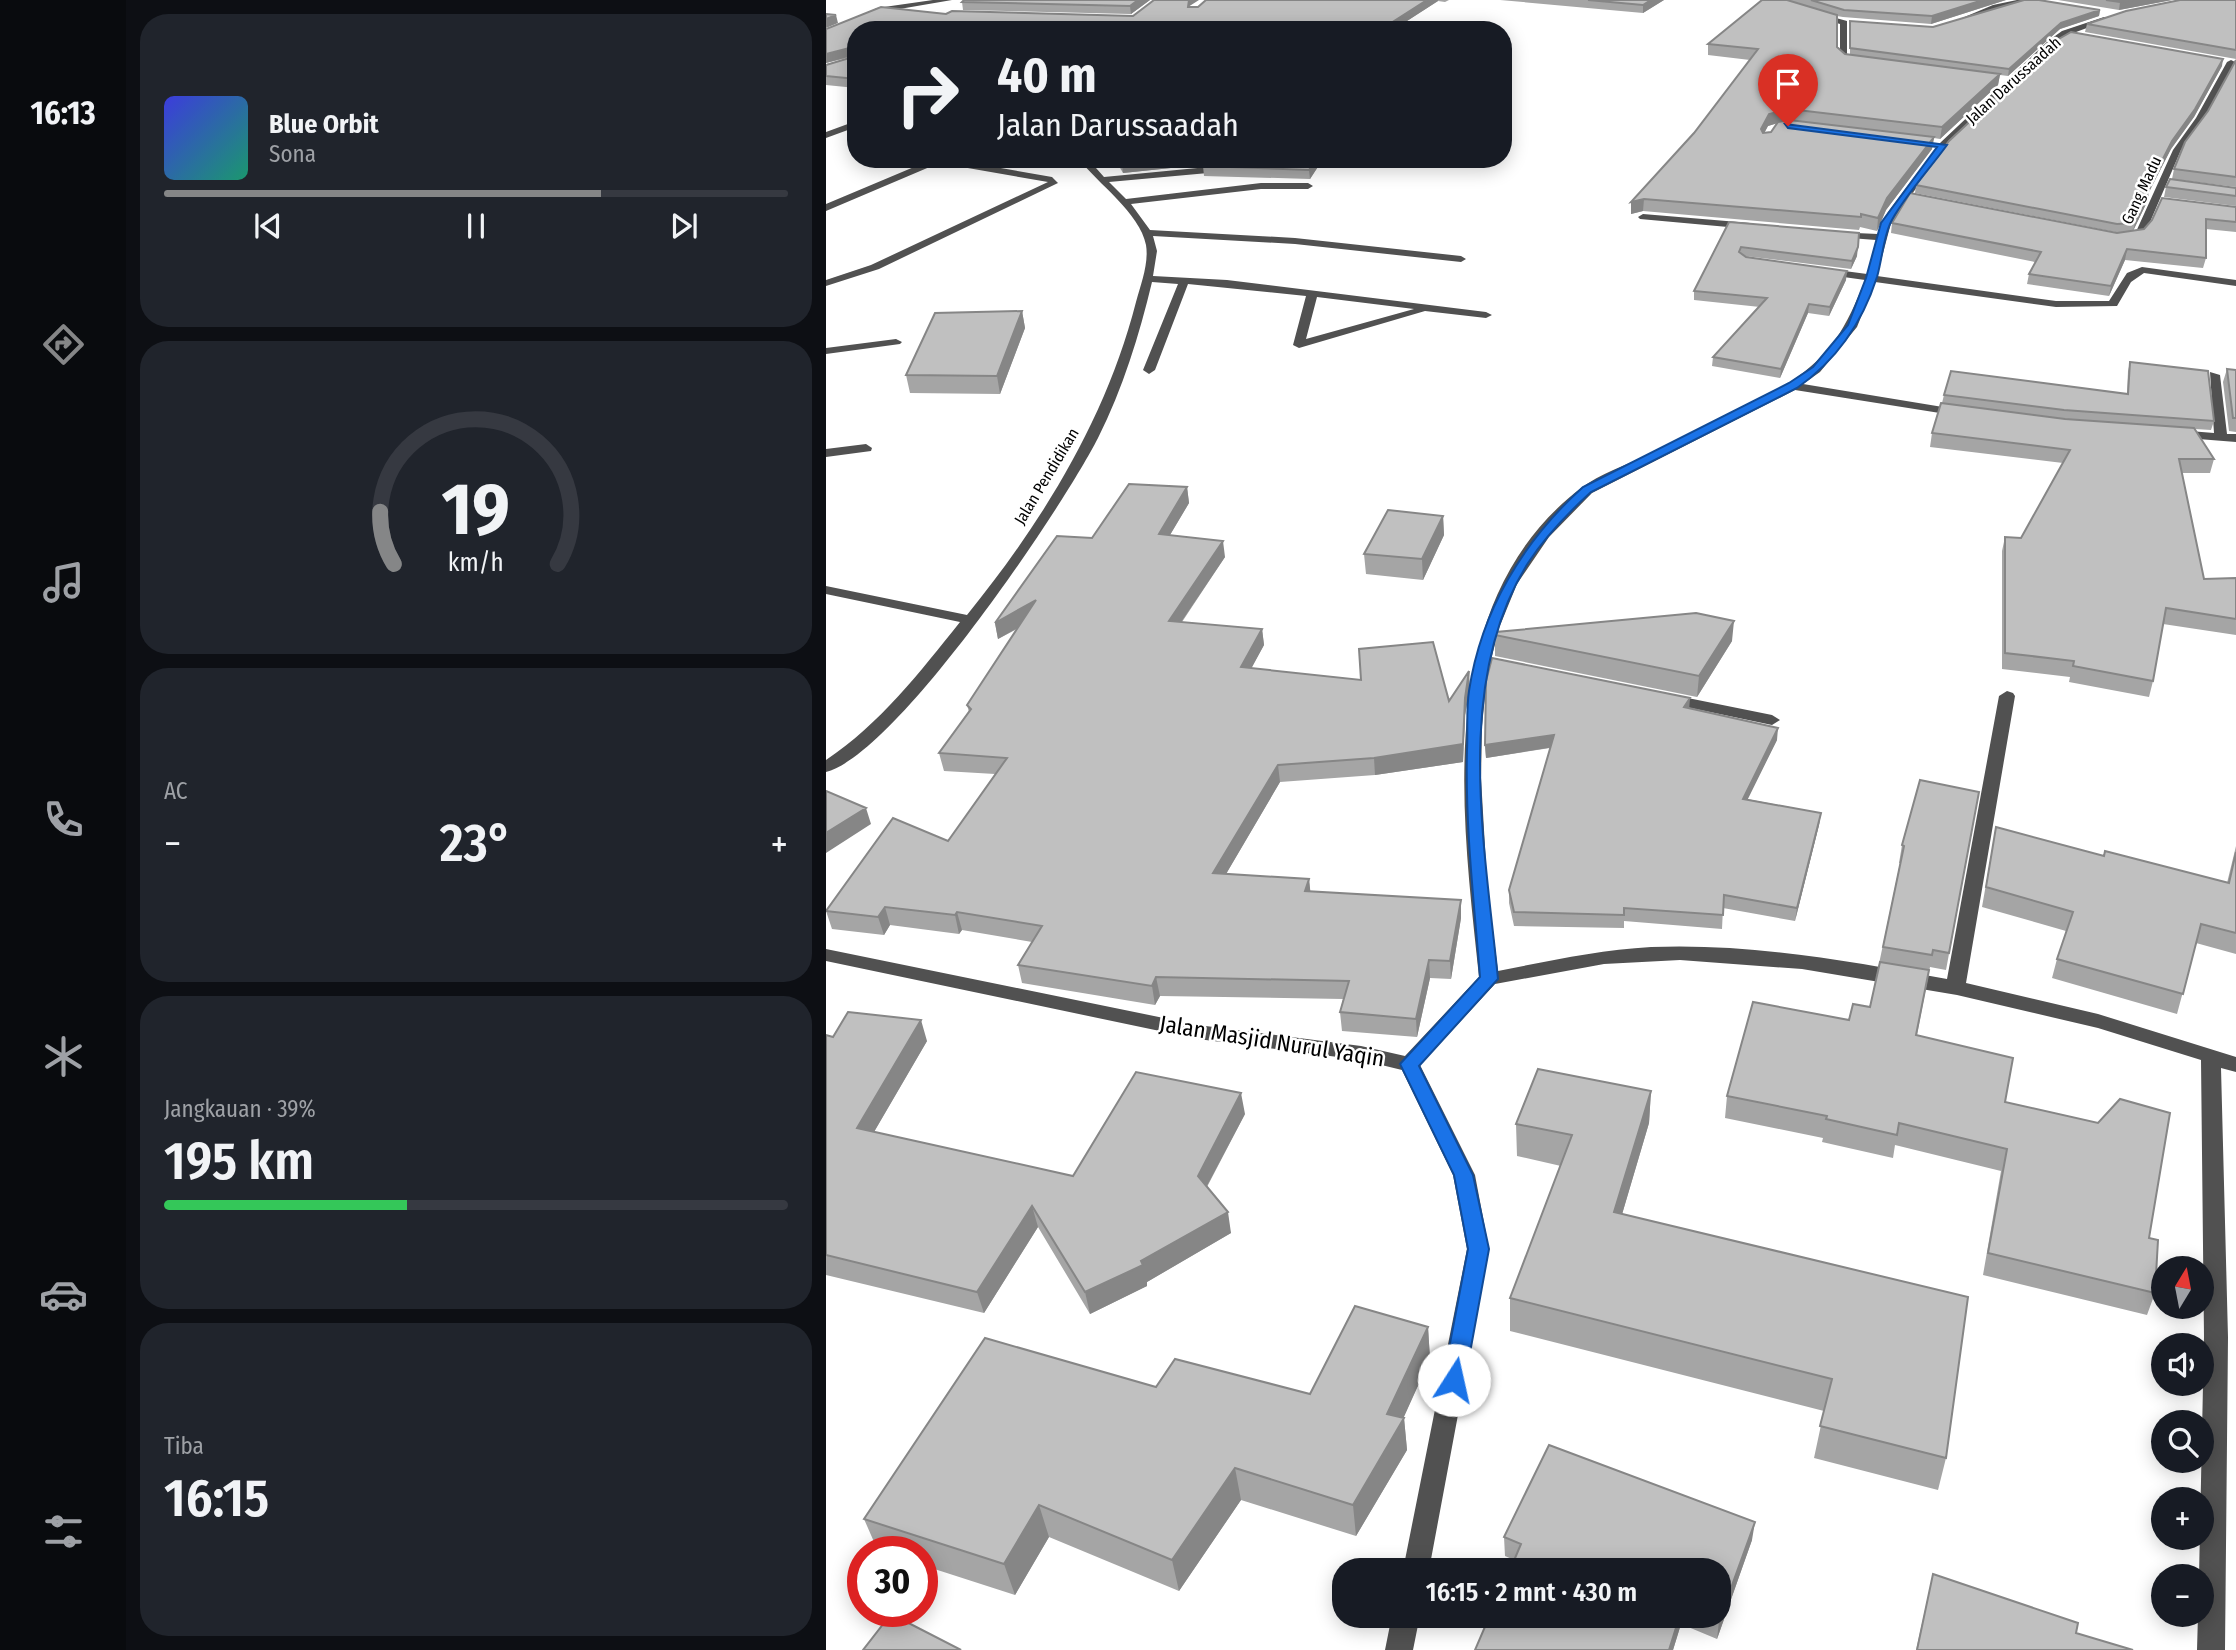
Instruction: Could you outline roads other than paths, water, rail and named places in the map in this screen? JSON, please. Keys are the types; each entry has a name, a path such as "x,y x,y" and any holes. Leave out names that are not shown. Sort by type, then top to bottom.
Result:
{"street":[{"path":"1945,26 1996,7 2039,0"},
{"path":"854,21 880,9 949,2"},
{"path":"880,9 905,16"},
{"path":"1804,10 1854,23"},
{"name":"Jalan Darussaadah","path":"1489,979 1474,813 1476,693 1489,662 1495,617 1522,563 1561,513 1587,490 1793,386 1816,370 1853,325 1871,278 1886,223 1943,145 2002,80 2051,43 2116,14 2099,11"},
{"path":"1843,22 1843,58 1868,64"},
{"path":"826,34 847,24"},
{"path":"2218,60 2234,63"},
{"name":"Gang Madu","path":"2115,238 2132,239 2139,236 2152,201 2177,150 2200,119 2234,63"},
{"path":"826,135 847,127"},
{"path":"1929,143 1943,145"},
{"path":"826,208 921,168"},
{"path":"829,281 875,267 1053,183 1052,180 985,168"},
{"path":"1090,168 1148,233 1305,241 1461,259"},
{"path":"1099,180 1230,168"},
{"path":"2162,183 2174,185"},
{"path":"1123,202 1261,186 1308,186"},
{"path":"1904,197 1918,200"},
{"path":"2152,201 2164,202"},
{"path":"1643,216 1766,227"},
{"name":"Jalan Pendidikan","path":"826,767 870,735 900,706 971,620 1048,512 1092,434 1116,384 1140,314 1152,247 1148,233"},
{"path":"1831,233 1882,237"},
{"path":"1809,269 2056,304 2090,306 2113,304 2137,269 2236,283"},
{"path":"1146,279 1227,283 1486,315"},
{"path":"1149,370 1184,281"},
{"path":"1312,294 1299,345 1430,308"},
{"path":"826,351 896,342"},
{"path":"2214,375 2221,437"},
{"path":"1793,386 1978,416"},
{"path":"2158,433 2236,438"},
{"path":"826,453 866,448"},
{"path":"826,590 971,620"},
{"path":"1653,696 1772,720"},
{"path":"1956,986 2007,696"},
{"path":"1409,1064 1489,979 1620,956 1697,954 1781,960 1956,986 2088,1017 2236,1065"},
{"name":"Jalan Masjid Nurul Yaqin","path":"826,955 1198,1032 1361,1053 1409,1064 1464,1175 1478,1249 1418,1558"},
{"path":"2211,1056 2216,1337 2211,1650"},
{"path":"1399,1650 1403,1628"}]}
